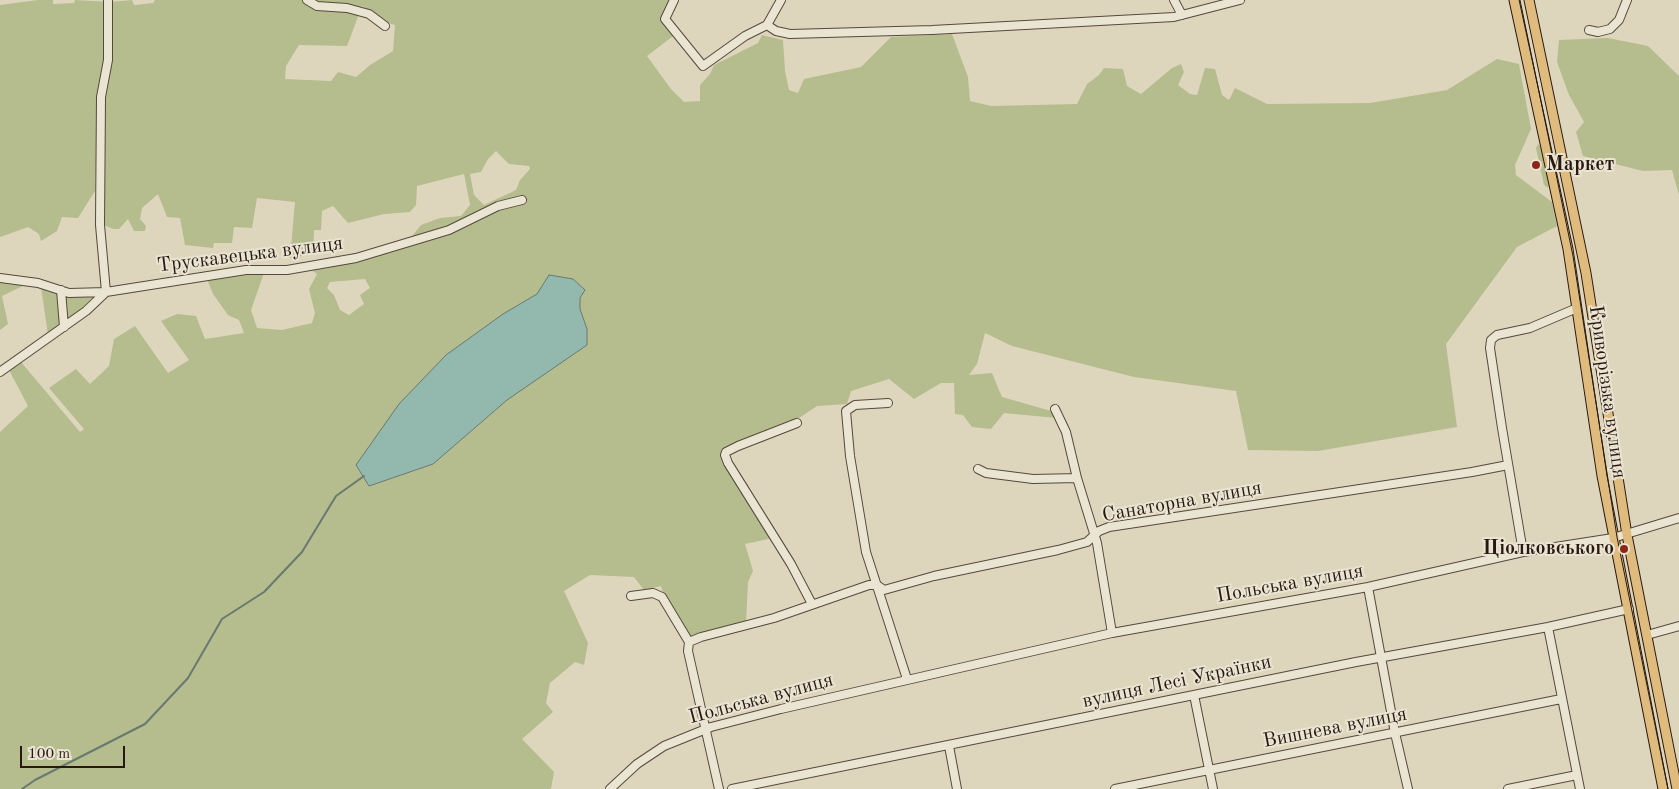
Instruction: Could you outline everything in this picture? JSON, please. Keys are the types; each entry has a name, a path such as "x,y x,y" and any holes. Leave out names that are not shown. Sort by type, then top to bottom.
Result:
{"main road":[{"name":"Криворізька вулиця","path":"1514,0 1568,249 1602,476 1663,789"},
{"name":"Криворізька вулиця","path":"1529,0 1586,273 1627,535 1677,789"}],"street":[{"path":"0,372 64,327 106,292 100,224 101,98 108,60 108,0"},
{"path":"307,0 317,6 347,8 369,14 385,26"},
{"path":"674,0 665,19 703,66 745,36 767,25 781,0"},
{"path":"1174,0 1182,15"},
{"path":"767,25 776,32 790,34 844,34 1182,15 1240,0"},
{"path":"1589,30 1598,32 1610,29 1619,20 1627,0"},
{"name":"Трускавецька вулиця","path":"0,278 38,283 79,294 106,292 246,270 288,270 356,258 449,230 498,206 522,200"},
{"path":"61,290 64,327"},
{"path":"1523,552 1490,348 1491,340 1497,335 1530,328 1577,308"},
{"path":"888,403 855,405 846,411 861,528 906,679"},
{"path":"1055,409 1066,432 1092,536 1097,543 1112,633"},
{"path":"797,423 738,446 725,454 728,463 791,564 812,604"},
{"name":"Санаторна вулиця","path":"689,642 774,618 812,604 877,585 884,590 934,576 1058,550 1087,542 1092,536 1109,527 1508,465"},
{"path":"978,469 986,473 1033,479 1077,478"},
{"name":"Польська вулиця","path":"610,789 650,754 705,730 906,679 1112,633 1368,587 1523,552 1613,538 1679,518"},
{"path":"1368,587 1395,733 1408,789"},
{"path":"630,596 653,593 662,597 689,642 688,651 719,789"},
{"name":"вулиця Лесі Українки","path":"732,789 1194,695 1548,627 1629,609"},
{"path":"1647,635 1679,626"},
{"path":"1548,627 1580,789"},
{"path":"1194,695 1213,789"},
{"name":"Вишнева вулиця","path":"1115,789 1561,699"},
{"path":"950,746 957,789"},
{"path":"1508,789 1577,775"}],"green space":[{"path":"38,0 53,0 53,4 74,3 75,0 110,2 132,0 134,5 153,3 155,0 673,0 665,19 677,33 647,56 671,89 684,102 700,101 700,85 710,74 714,65 758,43 762,35 783,40 785,71 789,90 798,93 804,79 861,67 891,37 952,34 968,77 970,101 991,106 1077,104 1087,84 1099,75 1104,68 1123,69 1127,86 1141,94 1172,68 1181,64 1184,72 1178,85 1190,94 1197,95 1205,68 1215,69 1222,95 1229,100 1235,88 1267,104 1370,103 1447,90 1497,59 1519,64 1531,129 1515,165 1516,175 1552,202 1557,226 1517,247 1446,344 1457,427 1318,451 1248,450 1236,391 1134,377 1012,346 985,333 977,364 969,375 992,373 1002,397 1051,411 1056,418 1004,413 991,429 972,427 963,415 955,414 954,383 941,383 914,399 889,379 851,391 847,404 817,406 796,420 723,455 773,538 745,544 753,571 748,582 746,622 690,637 667,606 661,586 644,590 634,577 590,575 564,591 588,643 584,665 575,662 550,683 546,703 553,712 522,739 554,772 551,789 0,789 0,432 28,406 9,370 21,362 80,432 84,429 49,388 76,369 90,384 109,366 114,339 135,326 168,373 189,360 161,321 177,314 196,316 205,339 244,333 239,320 228,315 213,294 207,279 264,273 251,310 257,328 282,330 312,323 315,313 309,289 317,274 310,269 404,246 421,225 440,218 461,216 470,205 464,174 417,186 416,205 410,212 384,214 348,223 333,206 322,211 321,230 314,230 313,254 290,258 295,202 257,198 252,228 234,227 232,243 214,243 213,248 185,245 180,218 167,217 158,194 142,208 140,219 146,226 145,231 134,231 128,219 119,229 113,229 102,224 105,186 103,98 98,99 95,191 78,218 62,217 57,231 41,241 39,234 28,227 0,237 0,5","holes":["362,6 388,23 395,25 393,51 370,65 356,77 338,72 331,81 285,79 286,66 299,45 347,46","496,151 509,164 529,166 530,169 520,180 516,190 484,205 474,195 470,174 481,172 488,159","365,279 370,288 360,295 364,304 349,315 340,310 334,295 327,288 330,282"]},
{"path":"1608,38 1648,46 1679,76 1679,195 1672,170 1643,171 1583,156 1576,132 1584,122 1569,95 1557,62 1559,40"},
{"path":"1538,144 1541,147 1549,184 1548,188 1544,185 1536,148"},
{"path":"0,281 27,284 2,296 8,324 0,330"},
{"path":"41,287 57,290 62,325 48,335"},
{"path":"65,295 98,296 98,297 67,323"}],"water":[{"path":"549,275 573,279 585,290 580,298 580,309 587,329 587,345 507,400 433,464 369,486 356,465 399,404 446,355 503,314 537,294"}],"waterway":[{"path":"22,789 35,780 145,724 188,678 222,619 264,592 302,552 336,496 364,476"}],"tram line":[{"path":"1520,0 1573,256 1617,537 1668,789"}],"place":[{"name":"Маркет","path":"1536,165"},
{"name":"Ціолковського","path":"1624,549"}]}
